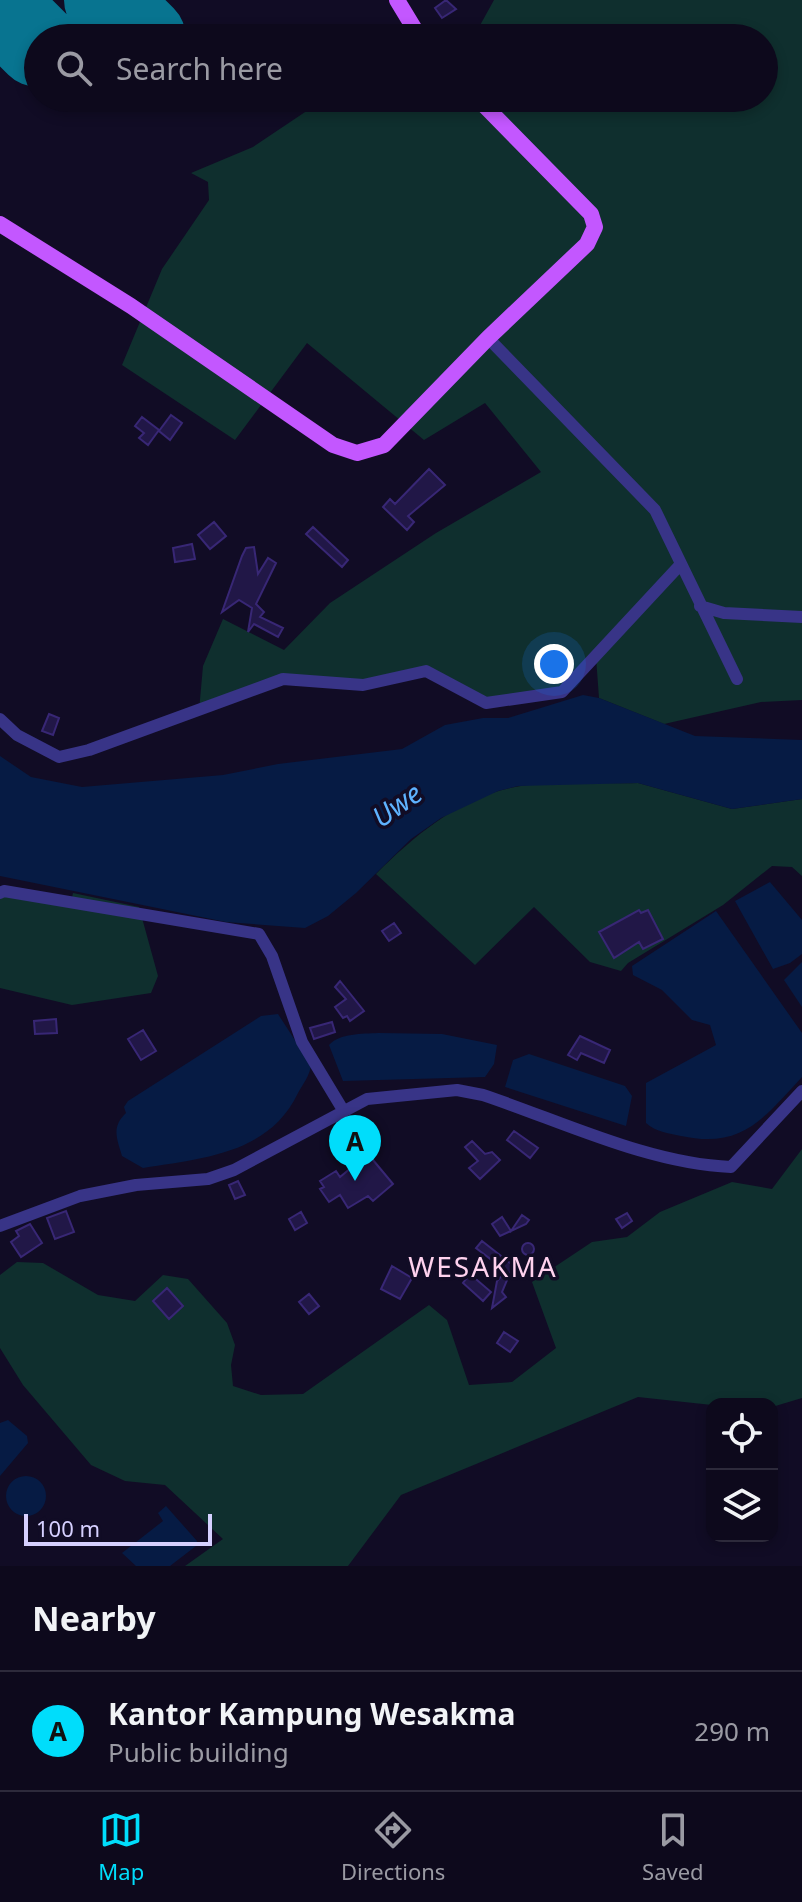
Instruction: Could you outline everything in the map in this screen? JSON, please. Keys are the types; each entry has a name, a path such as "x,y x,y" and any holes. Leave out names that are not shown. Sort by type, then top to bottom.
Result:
{"main road":[{"path":"397,0 412,24"},
{"path":"0,224 131,306 333,445 357,453 384,445 488,338 587,244 595,227 591,214 491,112"}],"street":[{"path":"488,338 646,497 737,679"},
{"path":"0,719 17,735 59,757 89,750 283,679 363,685 426,671 486,703 562,692 680,565"},
{"path":"700,606 724,613 802,617"},
{"path":"0,893 4,891 259,934 272,956 302,1042 343,1110"},
{"path":"0,1226 80,1196 221,1175 367,1099 457,1090 483,1095 659,1155 700,1166 731,1167 802,1091"}],"green space":[{"path":"494,0 802,0 802,700 761,702 664,724 599,698 596,657 562,692 486,703 426,671 363,685 283,679 199,711 203,666 223,619 284,650 330,603 436,533 541,472 485,403 424,440 307,343 235,440 122,365 162,269 209,200 208,182 191,173 253,147 305,112 778,112 778,24 481,24"},
{"path":"638,783 732,809 802,799 802,876 792,867 772,866 723,905 628,963 621,971 590,962 534,907 475,965 376,874 439,820 475,799 495,792 545,784"},
{"path":"73,893 139,907 158,976 151,993 72,1005 0,988 0,894 70,907"},
{"path":"802,1149 802,1398 778,1405 778,1398 706,1398 706,1404 638,1397 401,1495 348,1566 185,1566 223,1539 165,1485 125,1481 91,1465 23,1385 0,1348 0,1275 17,1262 43,1263 98,1295 135,1301 163,1275 188,1279 227,1323 235,1345 231,1365 233,1386 261,1395 303,1394 429,1305 447,1320 469,1385 512,1382 556,1348 532,1282 592,1242 627,1237 660,1212 732,1182 772,1189"}],"water":[{"name":"Uwe","path":"583,695 599,698 695,736 802,740 802,799 732,809 638,783 518,786 498,791 441,818 411,839 356,893 328,916 305,928 226,922 0,876 0,756 31,777 82,787 223,775 278,764 402,749 445,725 483,718 508,718"},
{"path":"770,882 802,920 802,954 790,963 773,969 735,901"},
{"path":"716,911 802,1033 802,1077 763,1118 750,1127 720,1138 702,1139 662,1132 646,1123 646,1083 716,1045 710,1025 692,1020 662,990 633,975 632,966"},
{"path":"802,962 802,1007 784,980"},
{"path":"278,1014 311,1065 285,1113 270,1129 232,1150 188,1161 143,1168 122,1156 117,1128 126,1113 124,1107 128,1101 261,1016"},
{"path":"442,1034 497,1045 494,1064 485,1077 343,1081 329,1045 345,1036"},
{"path":"529,1054 625,1086 632,1096 626,1126 505,1087 513,1060"},
{"path":"8,1420 27,1436 28,1443 0,1476 0,1423"},
{"path":"26,1476 40,1482 46,1496 40,1510 26,1516 12,1510 6,1496 12,1482"},
{"path":"166,1506 197,1541 196,1546 170,1566 136,1566 122,1553 163,1521 158,1513"}],"building":[{"path":"446,0 456,9 442,18 435,8"},
{"path":"171,415 182,423 170,440 159,431"},
{"path":"142,417 159,430 148,445 139,438 144,433 135,426"},
{"path":"429,469 445,485 408,516 414,522 407,530 383,507 390,499 395,504"},
{"path":"214,522 226,536 210,549 198,535"},
{"path":"313,527 348,560 342,567 306,534"},
{"path":"192,544 195,559 175,562 173,548"},
{"path":"254,547 258,574 268,558 276,563 256,604 264,612 260,617 283,628 278,637 254,624 248,632 252,608 239,600 222,612 242,556 246,548"},
{"path":"49,714 59,718 53,735 42,731"},
{"path":"639,910 641,913 648,910 663,939 643,949 639,942 614,958 599,932"},
{"path":"394,923 401,933 389,941 382,931"},
{"path":"340,981 364,1011 350,1021 347,1016 343,1018 335,1007 346,999 335,987"},
{"path":"56,1019 57,1033 35,1034 34,1021"},
{"path":"332,1022 335,1032 314,1039 310,1028"},
{"path":"143,1030 156,1051 141,1060 128,1039"},
{"path":"580,1036 610,1050 604,1063 581,1053 577,1060 568,1055"},
{"path":"514,1131 538,1148 530,1158 507,1140"},
{"path":"472,1141 485,1154 492,1152 500,1160 480,1179 469,1168 478,1161 465,1147"},
{"path":"368,1154 393,1184 373,1201 368,1196 348,1208 340,1195 329,1202 320,1189 324,1187 320,1181 336,1171 340,1177"},
{"path":"238,1181 245,1195 235,1199 229,1185"},
{"path":"66,1211 74,1232 55,1239 47,1218"},
{"path":"301,1212 307,1223 295,1230 289,1219"},
{"path":"627,1213 632,1221 622,1228 616,1219"},
{"path":"522,1215 529,1220 526,1224 511,1231"},
{"path":"502,1217 511,1231 500,1236 492,1224"},
{"path":"30,1224 42,1243 21,1257 11,1242 19,1236 16,1231"},
{"path":"482,1241 519,1270 514,1277 510,1273 502,1292 506,1297 492,1308 497,1281 506,1271 476,1248"},
{"path":"528,1243 534,1249 528,1255 522,1249"},
{"path":"392,1266 412,1278 400,1299 381,1289"},
{"path":"470,1274 491,1292 483,1301 463,1283"},
{"path":"167,1288 183,1306 169,1319 153,1301"},
{"path":"309,1294 319,1306 309,1314 299,1302"},
{"path":"504,1332 518,1341 510,1352 497,1343"}],"runway":[{"path":"106,0 130,24"},
{"path":"0,7 24,31"}],"place":[{"name":"Kantor Kampung Wesakma","path":"355,1181"}],"district":[{"name":"WESAKMA","path":"483,1267"}]}
